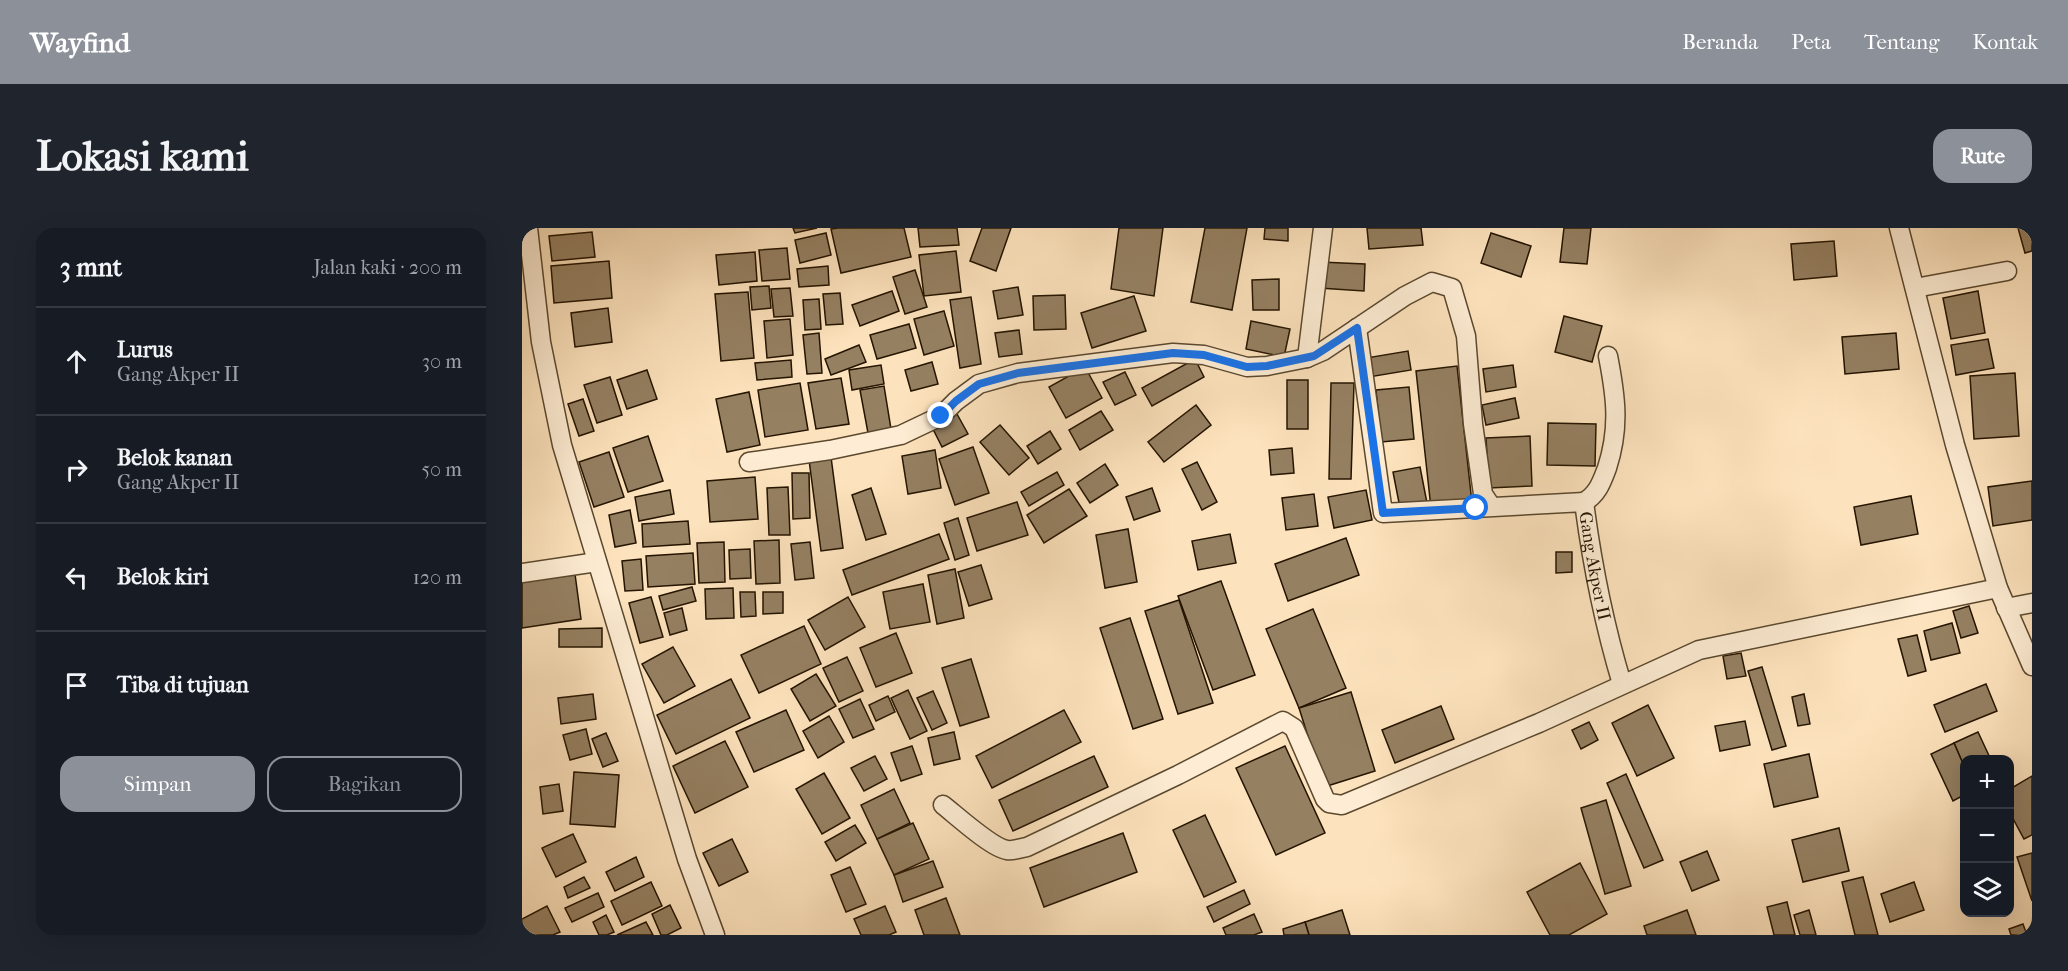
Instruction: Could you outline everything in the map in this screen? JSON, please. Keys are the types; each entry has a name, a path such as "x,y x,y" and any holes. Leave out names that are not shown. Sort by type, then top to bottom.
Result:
{"street":[{"path":"1306,358 1323,228"},
{"path":"1899,228 1955,445 1998,588 2032,666"},
{"path":"526,237 541,342 562,445 687,859 715,935"},
{"path":"1915,288 2007,271"},
{"path":"749,462 830,450 901,435 941,416 956,401 979,384 1018,373 1173,353 1204,355 1247,367 1267,366 1306,358 1323,351 1405,296 1432,282 1452,288 1466,336 1473,424 1482,494 1491,506"},
{"name":"Gang Akper II","path":"1357,328 1383,513 1584,502 1599,595 1622,684"},
{"path":"1584,502 1600,487 1612,453 1617,426 1615,392 1608,356"},
{"path":"522,573 597,562"},
{"path":"943,805 995,845 1006,850 1016,850 1027,847 1178,775 1283,721 1294,728 1325,799 1329,803 1342,805 1539,723 1699,650 1998,588"},
{"path":"2006,608 2032,603"}],"building":[{"path":"793,228 817,228 795,233"},
{"path":"904,228 911,257 841,273 831,229"},
{"path":"918,228 957,228 959,245 920,247"},
{"path":"982,228 1011,228 996,271 970,261"},
{"path":"1119,228 1163,228 1154,296 1111,289"},
{"path":"1205,228 1247,228 1232,310 1191,302"},
{"path":"1265,228 1288,228 1288,241 1264,239"},
{"path":"1367,228 1421,228 1423,245 1369,249"},
{"path":"1564,228 1591,228 1587,264 1560,262"},
{"path":"2018,228 2032,228 2032,251 2025,253"},
{"path":"592,232 595,257 552,261 549,236"},
{"path":"826,233 831,255 800,263 795,240"},
{"path":"1491,233 1531,246 1521,277 1481,263"},
{"path":"1834,241 1837,276 1794,280 1791,244"},
{"path":"787,248 790,279 762,281 759,250"},
{"path":"956,251 961,292 924,296 919,255"},
{"path":"755,252 757,281 719,285 716,255"},
{"path":"609,261 612,298 554,303 551,266"},
{"path":"1320,262 1365,264 1364,291 1319,288"},
{"path":"828,266 829,285 799,287 797,269"},
{"path":"915,270 927,307 905,314 893,277"},
{"path":"1279,279 1279,310 1253,310 1252,280"},
{"path":"769,286 771,308 752,310 750,287"},
{"path":"1018,287 1023,315 998,319 993,291"},
{"path":"790,288 793,316 774,317 771,289"},
{"path":"892,291 899,311 860,326 852,305"},
{"path":"1978,291 1985,333 1951,339 1943,298"},
{"path":"748,292 754,358 721,361 715,294"},
{"path":"840,293 843,324 826,325 823,294"},
{"path":"1065,295 1066,329 1034,330 1033,296"},
{"path":"1134,296 1146,331 1092,348 1081,313"},
{"path":"971,297 981,364 960,368 950,300"},
{"path":"819,299 821,329 805,330 803,300"},
{"path":"608,308 612,342 575,347 571,313"},
{"path":"944,311 954,346 924,355 914,319"},
{"path":"1564,316 1602,326 1592,362 1555,352"},
{"path":"790,319 793,355 767,358 764,321"},
{"path":"1251,321 1290,329 1284,357 1246,349"},
{"path":"909,324 916,348 877,359 870,335"},
{"path":"1019,330 1022,354 999,357 995,333"},
{"path":"819,333 822,373 807,374 803,335"},
{"path":"1896,333 1899,369 1845,374 1842,337"},
{"path":"1988,339 1994,368 1956,375 1951,345"},
{"path":"859,345 866,362 831,375 825,359"},
{"path":"1408,351 1411,370 1369,377 1366,358"},
{"path":"1195,359 1204,377 1152,406 1142,388"},
{"path":"791,360 792,377 757,380 755,363"},
{"path":"932,362 938,384 911,391 905,370"},
{"path":"881,365 884,384 852,390 849,370"},
{"path":"1513,365 1516,387 1486,392 1483,369"},
{"path":"1457,366 1472,503 1431,508 1416,371"},
{"path":"1085,367 1102,398 1066,418 1049,387"},
{"path":"647,370 657,399 627,409 617,380"},
{"path":"1125,372 1136,395 1115,405 1103,382"},
{"path":"2015,373 2019,436 1974,439 1970,376"},
{"path":"610,377 622,415 597,423 584,385"},
{"path":"841,378 849,424 816,429 808,383"},
{"path":"1287,380 1308,380 1308,429 1287,429"},
{"path":"800,383 808,430 765,437 758,390"},
{"path":"1331,383 1354,383 1351,479 1329,479"},
{"path":"884,386 891,429 868,433 860,390"},
{"path":"1409,387 1414,439 1381,442 1376,390"},
{"path":"749,392 760,445 727,452 716,399"},
{"path":"1515,398 1519,418 1486,425 1482,405"},
{"path":"583,399 594,431 579,436 568,404"},
{"path":"1196,405 1211,425 1164,462 1148,442"},
{"path":"1101,411 1113,430 1080,450 1069,430"},
{"path":"957,414 968,434 942,447 932,427"},
{"path":"1548,423 1596,424 1595,466 1547,465"},
{"path":"1000,425 1029,458 1009,475 980,442"},
{"path":"1050,431 1061,449 1038,464 1027,446"},
{"path":"648,436 663,481 628,492 613,448"},
{"path":"1530,436 1532,486 1489,488 1486,438"},
{"path":"973,447 989,493 955,505 939,459"},
{"path":"1292,448 1294,473 1271,475 1269,450"},
{"path":"935,450 941,488 908,494 902,456"},
{"path":"609,452 624,497 594,507 579,462"},
{"path":"831,457 843,548 821,551 809,460"},
{"path":"1197,462 1217,502 1202,510 1182,469"},
{"path":"1105,464 1118,485 1090,503 1077,483"},
{"path":"1420,467 1427,503 1400,508 1393,472"},
{"path":"1057,472 1064,485 1029,506 1021,492"},
{"path":"792,473 809,473 810,518 793,519"},
{"path":"755,477 758,519 710,522 707,481"},
{"path":"2032,481 2032,520 1993,526 1988,487"},
{"path":"788,487 790,535 769,535 767,488"},
{"path":"871,488 886,534 866,540 852,495"},
{"path":"1152,488 1160,511 1134,520 1126,497"},
{"path":"1069,489 1087,516 1044,543 1027,515"},
{"path":"670,490 674,514 639,521 635,497"},
{"path":"1366,490 1372,520 1334,528 1328,497"},
{"path":"1314,494 1318,526 1286,530 1282,498"},
{"path":"1911,496 1918,534 1861,545 1854,507"},
{"path":"1017,502 1028,535 977,551 967,518"},
{"path":"630,510 636,543 615,547 609,515"},
{"path":"958,518 969,555 955,560 944,523"},
{"path":"688,521 690,544 643,547 642,524"},
{"path":"1128,529 1137,582 1105,588 1096,535"},
{"path":"939,534 949,559 852,595 843,570"},
{"path":"1230,534 1236,563 1198,570 1192,541"},
{"path":"1346,538 1359,575 1288,601 1275,564"},
{"path":"779,540 780,583 756,584 754,541"},
{"path":"724,542 725,582 699,583 697,543"},
{"path":"810,542 814,578 795,580 791,544"},
{"path":"750,549 751,578 730,579 729,550"},
{"path":"1556,552 1572,552 1572,572 1556,573"},
{"path":"693,553 695,584 648,587 646,556"},
{"path":"641,559 643,590 625,591 622,561"},
{"path":"981,565 992,599 969,606 958,572"},
{"path":"955,569 964,618 937,624 928,575"},
{"path":"575,574 581,619 522,628 522,582"},
{"path":"1221,581 1255,675 1213,690 1178,596"},
{"path":"923,584 930,622 890,629 883,592"},
{"path":"692,587 696,601 663,610 659,596"},
{"path":"733,588 734,618 706,619 705,589"},
{"path":"740,592 755,592 756,616 741,617"},
{"path":"763,592 783,592 783,613 763,614"},
{"path":"651,597 663,637 640,643 629,603"},
{"path":"848,597 865,627 825,650 808,620"},
{"path":"1179,600 1213,703 1178,714 1145,611"},
{"path":"1969,606 1978,633 1961,638 1953,611"},
{"path":"682,608 687,630 670,635 664,613"},
{"path":"1313,609 1346,688 1299,708 1266,629"},
{"path":"1130,618 1163,719 1133,729 1100,628"},
{"path":"1952,623 1960,653 1931,660 1924,631"},
{"path":"804,626 821,664 759,693 741,655"},
{"path":"602,628 602,647 559,647 559,629"},
{"path":"896,633 912,673 876,687 860,648"},
{"path":"1917,635 1926,671 1908,676 1898,639"},
{"path":"673,647 695,686 664,703 642,664"},
{"path":"1741,653 1746,676 1727,679 1723,656"},
{"path":"847,657 863,691 839,702 823,668"},
{"path":"971,659 989,717 960,726 942,668"},
{"path":"1762,667 1786,746 1772,750 1748,671"},
{"path":"816,674 836,706 810,721 791,689"},
{"path":"731,679 750,718 676,754 657,715"},
{"path":"1986,684 1997,711 1945,732 1934,705"},
{"path":"908,690 927,731 910,739 891,698"},
{"path":"933,691 947,723 932,730 917,698"},
{"path":"1351,692 1375,771 1324,787 1299,708"},
{"path":"593,694 596,719 561,724 558,698"},
{"path":"1804,694 1810,724 1798,726 1792,697"},
{"path":"888,696 895,712 876,721 869,705"},
{"path":"860,699 874,729 853,738 839,709"},
{"path":"1648,705 1674,758 1637,776 1612,723"},
{"path":"1441,706 1454,739 1395,763 1382,730"},
{"path":"786,710 804,750 754,772 736,732"},
{"path":"1064,710 1081,742 992,788 976,756"},
{"path":"829,716 844,742 818,758 803,731"},
{"path":"1745,721 1750,745 1720,751 1715,726"},
{"path":"1589,722 1598,740 1581,749 1572,730"},
{"path":"586,729 592,754 570,760 563,735"},
{"path":"954,732 960,759 934,765 928,738"},
{"path":"1978,732 1989,755 1960,757 1954,743"},
{"path":"606,733 618,761 603,767 592,739"},
{"path":"725,741 748,787 695,813 673,766"},
{"path":"1954,743 1960,757 1960,797 1953,801 1931,754"},
{"path":"912,746 922,774 901,781 891,753"},
{"path":"1285,746 1325,833 1276,855 1236,768"},
{"path":"1809,754 1818,797 1774,807 1764,764"},
{"path":"875,756 887,779 864,791 851,768"},
{"path":"1094,756 1108,787 1013,831 999,800"},
{"path":"574,772 619,775 615,827 570,824"},
{"path":"824,773 850,818 822,834 796,789"},
{"path":"1626,774 1663,860 1644,868 1607,783"},
{"path":"2032,776 2032,835 2024,839 2014,820 2014,787"},
{"path":"559,784 563,811 543,814 540,787"},
{"path":"894,789 910,823 877,839 861,805"},
{"path":"1606,800 1631,886 1605,894 1581,808"},
{"path":"1205,815 1236,882 1204,897 1173,830"},
{"path":"913,823 929,859 894,875 877,839"},
{"path":"855,825 866,843 836,861 825,842"},
{"path":"1839,828 1849,871 1803,882 1792,840"},
{"path":"1123,833 1137,872 1044,907 1030,868"},
{"path":"573,834 586,862 556,877 542,848"},
{"path":"732,839 748,872 719,886 703,853"},
{"path":"1707,851 1719,880 1692,891 1680,862"},
{"path":"2032,853 2032,901 2017,857"},
{"path":"636,857 644,877 615,891 606,872"},
{"path":"933,861 943,887 903,902 894,875"},
{"path":"1580,863 1607,914 1569,935 1550,935 1527,892"},
{"path":"850,867 866,904 846,912 831,875"},
{"path":"584,877 590,888 568,898 564,887"},
{"path":"1863,877 1878,935 1855,935 1842,882"},
{"path":"651,882 662,906 622,925 611,901"},
{"path":"1914,882 1924,910 1890,922 1881,894"},
{"path":"1244,890 1250,904 1214,922 1207,907"},
{"path":"598,893 604,907 572,922 565,908"},
{"path":"946,898 960,935 924,935 915,910"},
{"path":"1787,902 1795,935 1774,935 1767,907"},
{"path":"670,905 681,928 667,935 661,935 652,914"},
{"path":"547,906 560,932 553,935 522,935 522,919"},
{"path":"885,906 896,932 889,935 861,935 854,919"},
{"path":"1342,910 1350,935 1309,935 1305,922"},
{"path":"1687,910 1696,935 1647,935 1644,926"},
{"path":"1809,910 1816,935 1800,935 1794,915"},
{"path":"1254,914 1262,932 1254,935 1226,935 1223,928"},
{"path":"606,915 614,932 599,935 593,922"},
{"path":"646,922 653,935 617,935"},
{"path":"1305,922 1309,935 1284,935 1283,929"},
{"path":"2023,924 2027,935 2011,935 2009,929"}],"route":[{"path":"941,416 956,401 979,384 1018,373 1173,353 1194,353 1247,367 1267,366 1314,356 1357,328 1383,513 1476,508"}]}
